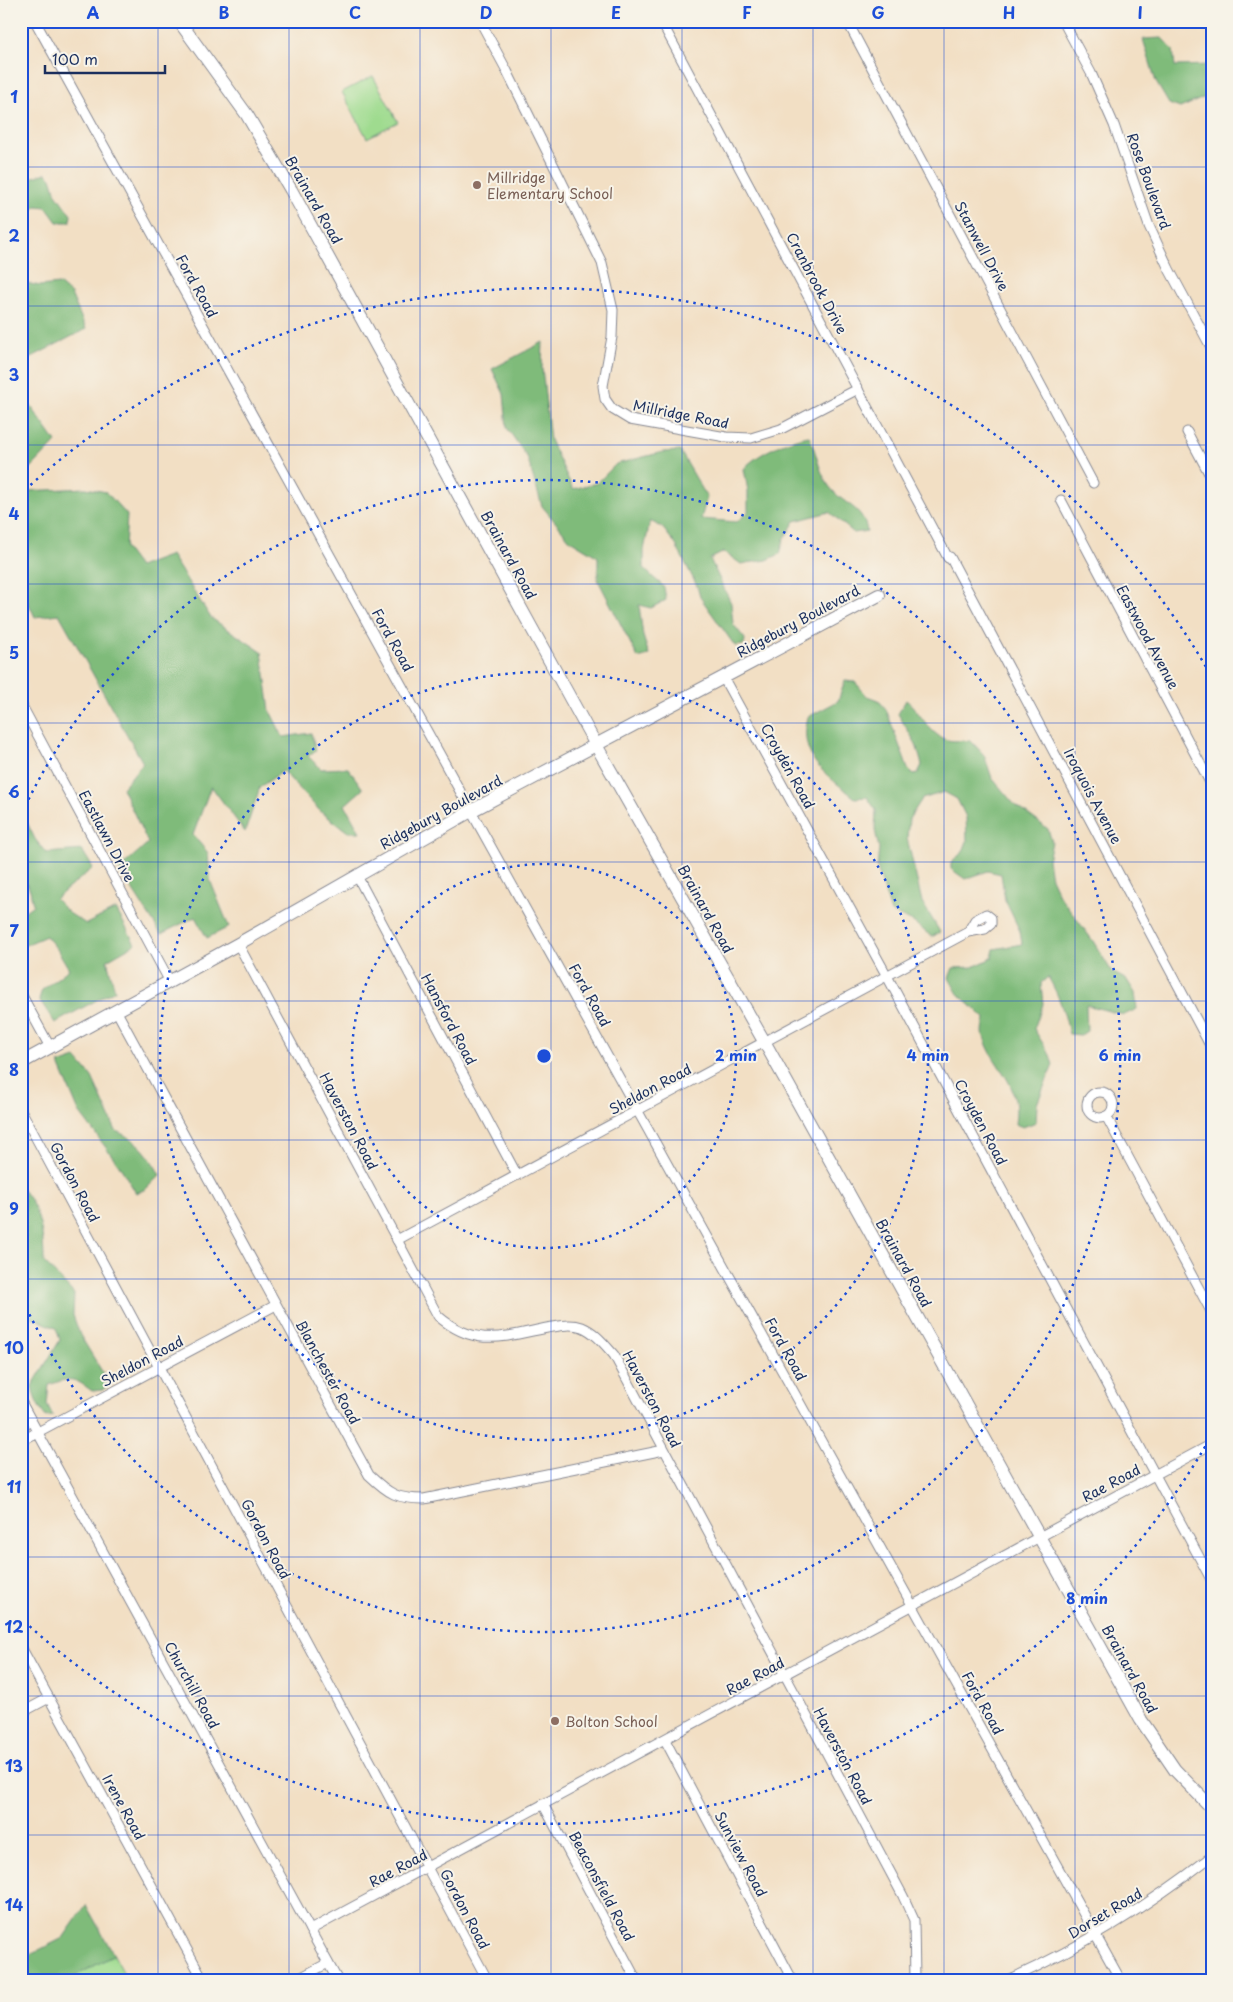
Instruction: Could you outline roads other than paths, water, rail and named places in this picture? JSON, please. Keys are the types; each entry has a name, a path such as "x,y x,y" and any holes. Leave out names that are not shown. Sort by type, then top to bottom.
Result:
{"street":[{"name":"Ford Road","path":"35,21 471,811 639,1110 1121,1981"},
{"name":"Brainard Road","path":"179,21 247,115 363,318 596,745 765,1043 1151,1737 1175,1770 1212,1808"},
{"name":"Millridge Road","path":"480,21 508,71 602,263 613,310 612,337 603,386 605,399 612,409 630,420 726,437 751,438 781,429 858,388"},
{"name":"Cranbrook Drive","path":"661,21 949,558"},
{"name":"Stanwell Drive","path":"847,21 1093,483"},
{"name":"Rose Boulevard","path":"1063,21 1093,77 1114,125 1150,226 1169,269 1212,349"},
{"path":"1187,432 1212,479"},
{"name":"Eastwood Avenue","path":"1061,500 1212,786"},
{"name":"Iroquois Avenue","path":"949,558 1212,1049"},
{"name":"Ridgebury Boulevard","path":"21,1063 169,980 238,944 471,811 879,595"},
{"name":"Croyden Road","path":"724,677 1212,1581"},
{"name":"Eastlawn Drive","path":"21,704 169,980"},
{"name":"Hansford Road","path":"357,876 517,1175"},
{"name":"Sheldon Road","path":"397,1240 968,932"},
{"name":"Haverston Road","path":"238,944 438,1316 454,1330 472,1336 496,1338 561,1325 581,1327 598,1338 614,1355 899,1888 914,1920 915,1981"},
{"path":"21,994 50,1047"},
{"name":"Blanchester Road","path":"116,1010 368,1475 386,1491 403,1499 424,1499 664,1450"},
{"name":"Gordon Road","path":"21,1110 488,1981"},
{"path":"1106,1116 1212,1313"},
{"name":"Sheldon Road","path":"21,1441 276,1305"},
{"name":"Churchill Road","path":"21,1402 338,1981"},
{"name":"Rae Road","path":"310,1930 1212,1444"},
{"name":"Irene Road","path":"21,1647 204,1981"},
{"path":"21,1713 49,1698"},
{"name":"Sunview Road","path":"665,1740 794,1981"},
{"name":"Beaconsfield Road","path":"543,1804 638,1981"},
{"name":"Dorset Road","path":"1006,1981 1096,1936 1165,1892 1212,1856"},
{"path":"21,1888 21,1898"},
{"path":"294,1981 328,1963"}],"place":[{"name":"Millridge Elementary School","path":"477,185"},
{"name":"Bolton School","path":"555,1721"}]}
